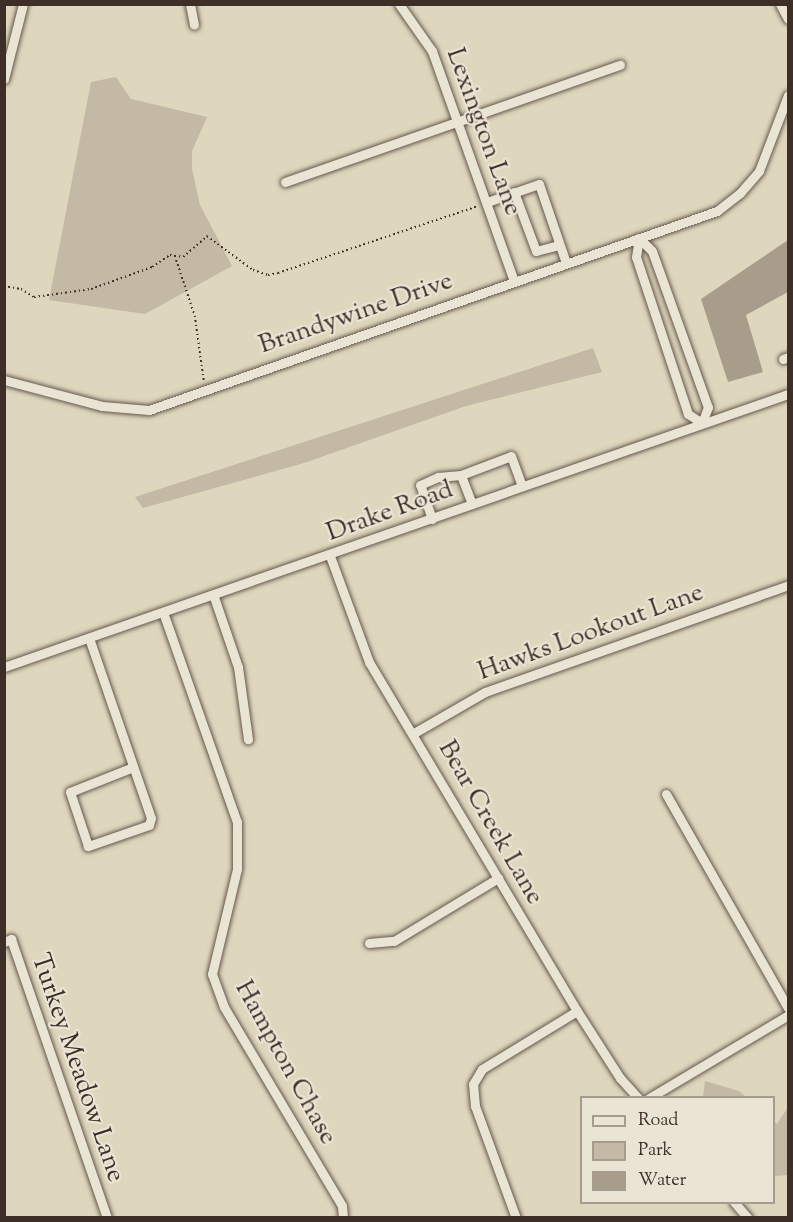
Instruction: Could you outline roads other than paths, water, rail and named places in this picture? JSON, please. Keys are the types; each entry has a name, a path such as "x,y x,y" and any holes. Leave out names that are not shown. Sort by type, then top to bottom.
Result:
{"street":[{"path":"4,79 23,4"},
{"path":"190,4 194,25"},
{"name":"Lexington Lane","path":"399,4 432,51 459,121 514,281"},
{"path":"780,4 789,19"},
{"path":"285,182 620,65"},
{"name":"Brandywine Drive","path":"4,380 102,406 149,410 717,211 740,193 759,171 789,95"},
{"path":"487,202 539,184 566,263"},
{"path":"514,192 536,251 559,244"},
{"path":"639,238 652,251 708,407 702,423 688,414 636,257 639,238"},
{"name":"Drake Road","path":"4,667 164,615 522,486 789,394"},
{"path":"432,519 420,485 438,477 461,475 511,456 522,486"},
{"path":"461,475 472,504"},
{"name":"Bear Creek Lane","path":"330,556 369,662 577,1011 620,1078 636,1096"},
{"name":"Hawks Lookout Lane","path":"414,734 485,692 789,585"},
{"path":"214,597 238,667 248,738"},
{"name":"Hampton Chase","path":"164,615 237,822 237,869 212,974 224,1007 342,1206 343,1218"},
{"path":"89,638 151,818 149,825 88,846 70,792 133,767"},
{"path":"666,794 789,1008"},
{"path":"369,943 394,941 498,878"},
{"name":"Turkey Meadow Lane","path":"4,942 11,939 106,1218"},
{"path":"516,1218 475,1106 473,1084 482,1069 577,1011"},
{"path":"653,1096 789,1015"},
{"path":"735,1204 748,1218"}],"water":[{"path":"788,240 788,292 746,315 763,372 728,382 701,299"}]}
